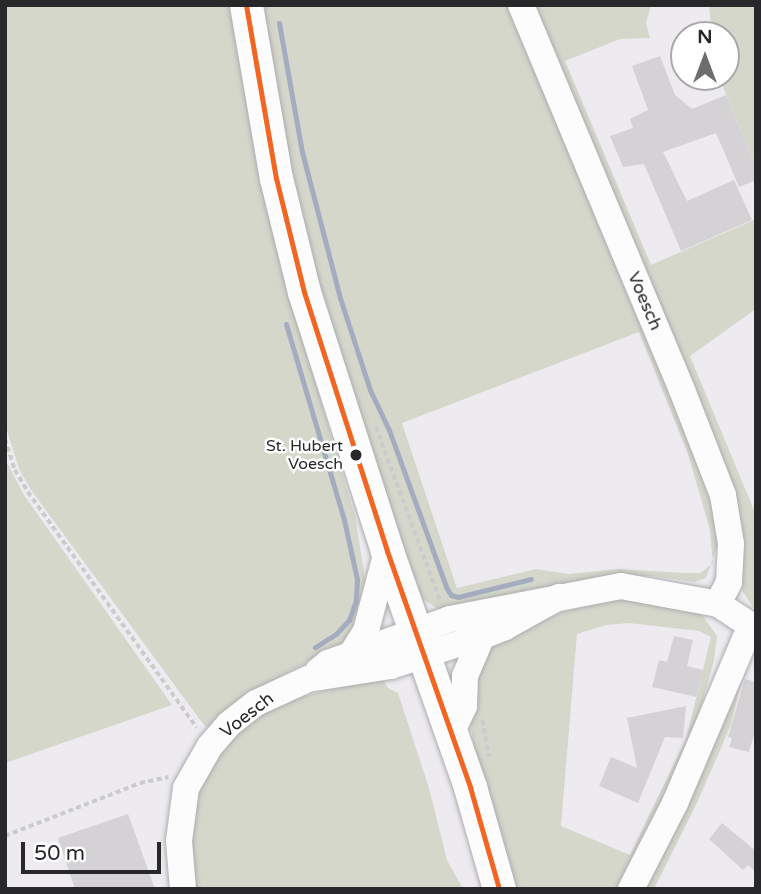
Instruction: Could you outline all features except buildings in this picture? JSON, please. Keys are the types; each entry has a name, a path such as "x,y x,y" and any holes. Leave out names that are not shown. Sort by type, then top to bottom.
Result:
{"main road":[{"path":"246,5 263,113 292,243 333,389 470,787 499,889"}],"street":[{"name":"Voesch","path":"521,5 688,402 723,495 731,544 729,582 718,604"},
{"path":"351,654 369,621 387,551"},
{"path":"419,642 450,618 621,586 718,604 755,628 745,639 675,803 631,889"},
{"path":"419,642 482,636 505,627 559,597"},
{"path":"451,733 464,706 466,676 482,636"},
{"name":"Voesch","path":"308,679 391,666 419,642"},
{"name":"Voesch","path":"183,889 179,841 180,812 194,770 229,724 256,703 308,679 328,663 351,654 419,642"}],"path":[{"path":"5,439 15,470 28,492 210,746"},
{"path":"5,836 140,783 194,770"}],"shaded area":[{"path":"5,5 236,5 303,341 355,516 368,597 349,638 262,686 212,726 206,727 201,721 31,490 19,469 5,424"},
{"path":"258,5 513,5 714,494 721,536 713,559 710,530 688,454 639,332 402,423 457,588 536,569 568,574 618,569 700,573 711,565 706,578 694,582 653,576 616,576 446,614 421,598 404,567 299,228"},
{"path":"530,5 651,5 646,23 650,38 620,39 565,61 651,265 756,219 756,309 690,356 756,515 756,612 742,590 739,521"},
{"path":"709,5 756,5 756,169 725,91 740,91 740,21 710,21"},
{"path":"5,459 24,495 172,705 5,763"},
{"path":"652,598 697,608 717,636 714,660 696,725 621,889 514,889 477,769 467,700 491,646 512,631 563,612 610,599","holes":["629,623 699,631 711,637 686,739 630,855 561,826 577,634 606,625"]},
{"path":"381,676 388,688 398,693 429,788 447,860 463,889 192,889 190,812 211,760 254,718 294,699"},
{"path":"742,678 731,725 697,803 654,889 645,889"}],"waterway":[{"path":"279,23 302,152 340,298 370,390 389,430 446,587 451,595 458,597 531,579"},
{"path":"286,324 344,520 357,579 356,600 349,620 336,634 315,647"}],"transit line":[{"path":"246,5 276,178 304,292 387,551 470,787 499,889"}],"place":[{"name":"St. Hubert Voesch","path":"356,455"}]}
